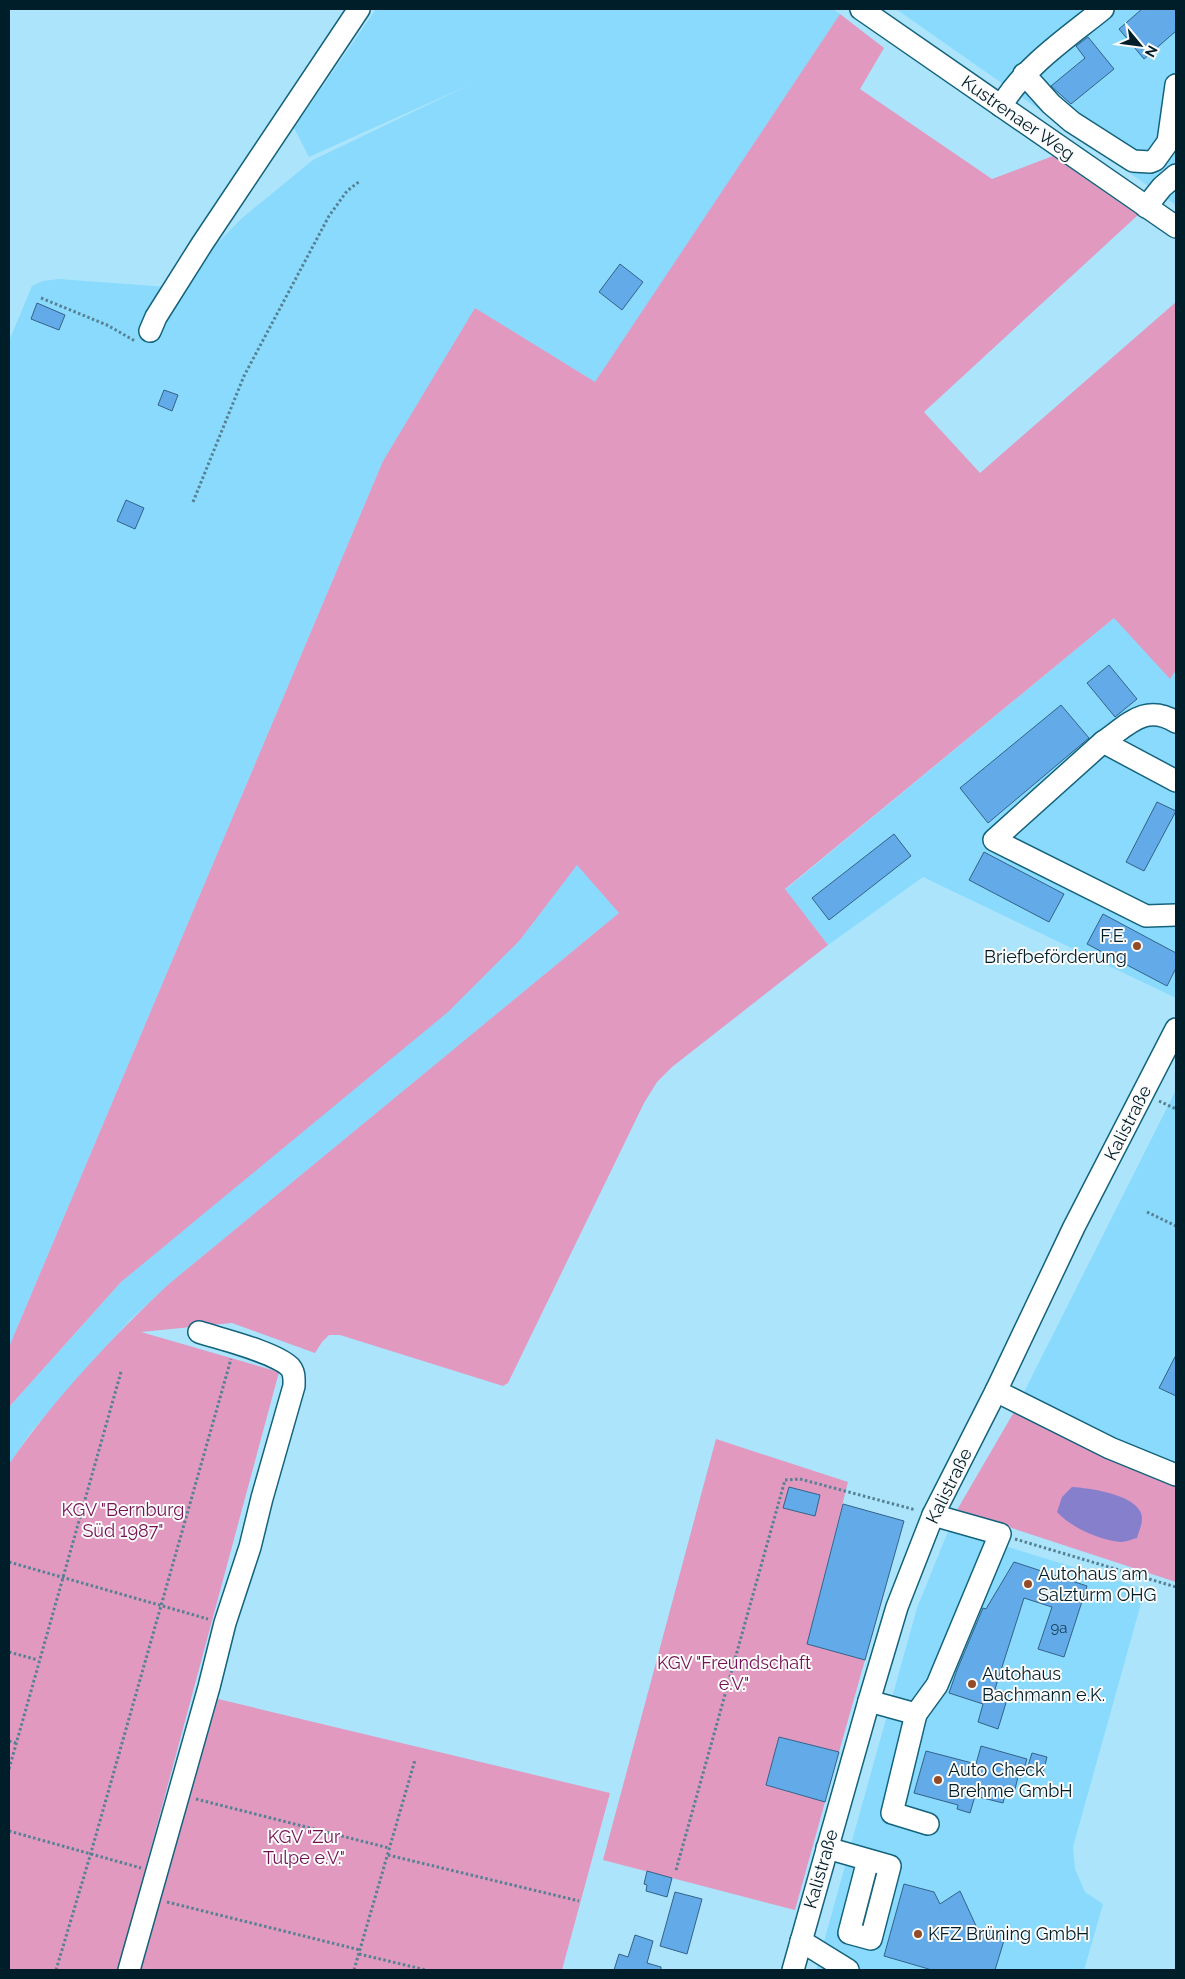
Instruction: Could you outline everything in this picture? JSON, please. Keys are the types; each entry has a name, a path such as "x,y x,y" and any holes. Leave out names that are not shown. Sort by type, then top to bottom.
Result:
{"street":[{"path":"144,338 202,244 359,9"},
{"name":"Kustrenaer Weg","path":"861,9 1176,228"},
{"path":"1001,106 1024,74 1102,9"},
{"path":"1024,74 1051,104 1072,122 1120,154 1143,162 1155,160 1168,142 1176,85"},
{"path":"1146,207 1158,191 1176,175"},
{"path":"1176,722 1155,713 1144,715 1103,742 994,840 1146,916 1176,915"},
{"path":"1103,742 1176,781"},
{"name":"Kalistraße","path":"793,1970 897,1608 933,1515 996,1391 1074,1227 1176,1030"},
{"path":"129,1970 225,1624 250,1547 294,1386 294,1373 289,1366 256,1350 199,1332"},
{"path":"996,1391 1110,1448 1176,1475"},
{"path":"928,1824 892,1813 916,1714 937,1685 1000,1534 933,1515"},
{"path":"869,1701 916,1714"},
{"path":"827,1848 868,1860"},
{"path":"801,1941 848,1970"}],"path":[{"path":"193,502 244,376 329,216 347,191 360,181"},
{"path":"41,298 108,325 134,341 144,338"},
{"path":"1147,1212 1176,1226"},
{"path":"56,1970 90,1856 234,1344"},
{"path":"9,1769 38,1660 121,1372"},
{"path":"676,1870 785,1480 800,1479 933,1515"},
{"path":"1000,1534 1176,1587"},
{"path":"9,1562 225,1624"},
{"path":"9,1652 38,1660"},
{"path":"9,1741 16,1743"},
{"path":"354,1970 415,1760"},
{"path":"190,1797 389,1848"},
{"path":"9,1832 90,1856 157,1873"},
{"path":"388,1856 579,1901"},
{"path":"160,1901 426,1970"}],"shaded area":[{"path":"376,9 833,9 840,14 595,383 475,309 383,461 9,1347 9,341 32,286 43,281 59,279 180,288 199,262 242,218 313,160 471,84 309,157 294,128"},
{"path":"896,9 1176,9 1176,202 1174,204"},
{"path":"1114,618 1170,678 1176,670 1176,998 923,877 828,945 785,890"},
{"path":"577,864 619,913 170,1283 130,1320 89,1365 31,1432 9,1464 9,1407 121,1282 520,940"},
{"path":"1176,1090 1176,1482 1076,1444 1014,1412"},
{"path":"1072,1487 1109,1493 1128,1500 1135,1505 1140,1511 1142,1518 1137,1538 1125,1542 1104,1539 1078,1528 1063,1518 1057,1512 1062,1497"},
{"path":"949,1529 1145,1589 1073,1847 1075,1869 1085,1892 1103,1904 1084,1970 816,1970 917,1608"}],"green space":[{"name":"KGV \"Bernburg Süd 1987\"","path":"840,14 884,48 860,89 992,179 1053,156 1138,215 924,412 980,473 1176,302 1176,670 1170,679 1114,618 785,889 828,945 672,1067 657,1082 644,1103 508,1383 503,1386 340,1335 329,1335 315,1353 232,1323 141,1332 279,1372 118,1970 9,1970 9,1464 45,1416 85,1369 126,1325 170,1283 619,913 577,865 520,940 448,1012 121,1282 9,1407 9,1347 383,461 475,308 595,382"},
{"path":"1014,1412 1118,1461 1176,1481 1176,1582 957,1510"},
{"name":"KGV \"Freundschaft e.V.\"","path":"716,1439 848,1482 807,1644 865,1660 839,1752 779,1738 766,1785 825,1802 795,1910 603,1860"},
{"name":"KGV \"Zur Tulpe e.V.\"","path":"218,1699 610,1793 562,1970 140,1970"}],"building":[{"path":"1142,9 1176,9 1176,31 1144,59 1119,29"},
{"path":"1088,37 1114,69 1071,104 1051,86 1085,58 1076,46"},
{"path":"620,264 643,282 622,310 599,292"},
{"path":"37,303 65,315 59,330 31,319"},
{"path":"164,390 178,395 172,411 158,405"},
{"path":"126,500 144,508 135,529 117,521"},
{"path":"1109,665 1137,699 1115,717 1087,683"},
{"path":"1061,705 1089,738 988,823 960,788"},
{"path":"1157,802 1176,811 1144,871 1126,862"},
{"path":"894,834 911,856 829,920 812,898"},
{"path":"984,852 1064,894 1049,922 969,880"},
{"path":"1103,914 1176,953 1176,968 1167,986 1087,944"},
{"path":"1176,1355 1176,1396 1159,1388"},
{"path":"789,1487 820,1495 815,1516 783,1508"},
{"path":"843,1504 904,1521 865,1660 807,1644"},
{"path":"1014,1562 1087,1586 1064,1657 1038,1649 1052,1607 1024,1598 995,1689 1009,1693 998,1729 978,1722 983,1704 949,1693 983,1608 986,1609"},
{"path":"779,1737 839,1752 825,1802 766,1785"},
{"path":"981,1746 1027,1759 1021,1778 1018,1777 1014,1793 1006,1791 1003,1803 975,1796 970,1813 957,1809 958,1805 914,1793 926,1751 976,1764"},
{"path":"1032,1753 1047,1757 1043,1773 1027,1769"},
{"path":"647,1871 672,1878 667,1897 646,1891 647,1885 644,1884"},
{"path":"904,1884 934,1892 940,1904 960,1891 977,1928 1006,1934 995,1970 932,1970 884,1956"},
{"path":"675,1892 702,1899 687,1954 660,1946"},
{"path":"635,1935 653,1941 647,1963 661,1967 661,1970 614,1970 619,1954 628,1957"}],"place":[{"name":"F.E. Briefbeförderung","path":"1137,946"},
{"name":"Autohaus am Salzturm OHG","path":"1028,1584"},
{"name":"Autohaus Bachmann e.K.","path":"972,1684"},
{"name":"Auto Check Brehme GmbH","path":"938,1780"},
{"name":"KFZ Brüning GmbH","path":"918,1934"}]}
